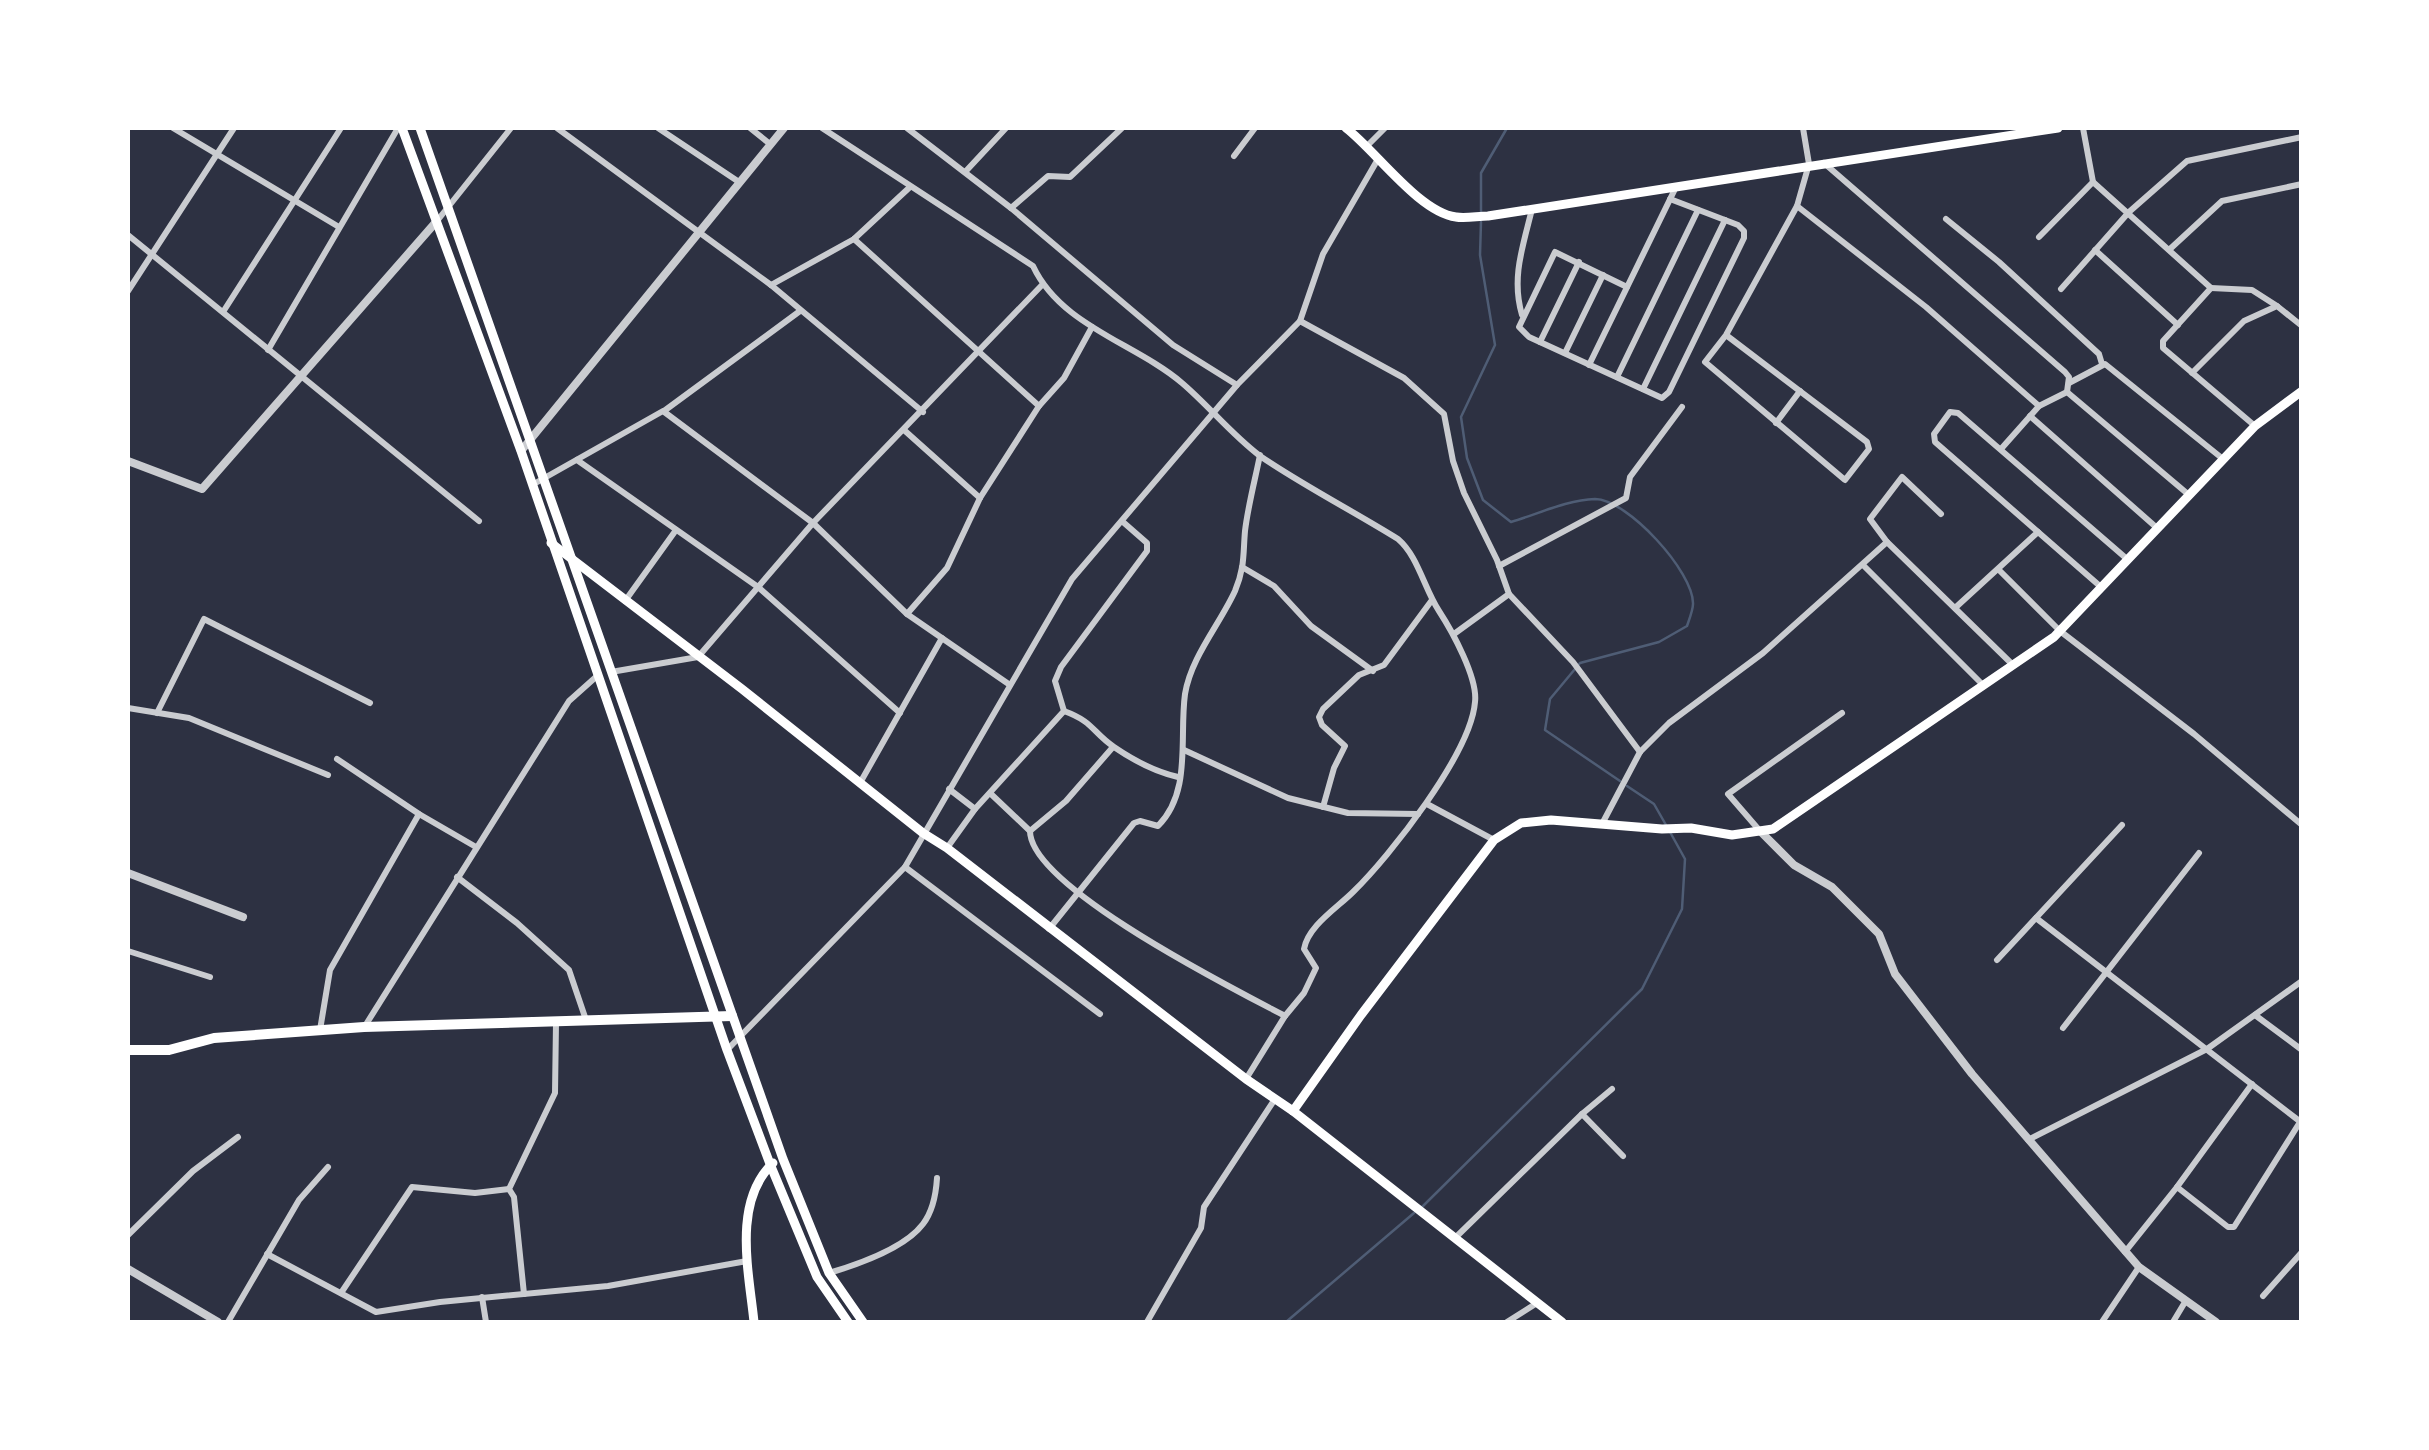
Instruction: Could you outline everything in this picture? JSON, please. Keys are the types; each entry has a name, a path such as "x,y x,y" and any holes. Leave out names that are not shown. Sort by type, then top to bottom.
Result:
{"main road":[{"path":"400,128 520,451 727,1050 818,1277 848,1322"},
{"path":"420,128 783,1159 828,1273 863,1322"},
{"path":"1346,128 1427,206 1455,218 2058,128"},
{"path":"1293,1111 1361,1014 1494,840 1521,823 1551,820 1691,828 1732,836 1773,828 2060,631 2255,426 2302,392"},
{"path":"551,544 923,833 1293,1111 1562,1322"},
{"path":"128,1050 169,1050 214,1038 364,1027 732,1016"},
{"path":"754,1322 748,1208 770,1164 783,1159"}],"street":[{"path":"173,128 339,228"},
{"path":"128,291 234,128"},
{"path":"223,312 341,128"},
{"path":"268,350 400,128 420,128"},
{"path":"128,460 202,489 436,222 511,128"},
{"path":"557,128 771,286 923,412"},
{"path":"658,128 740,182"},
{"path":"750,128 770,144"},
{"path":"520,451 784,128"},
{"path":"822,128 1033,266 1042,284 1092,327 1181,382 1260,456 1408,547 1432,600 1454,634 1476,704 1461,741 1420,814 1354,891 1307,938 1304,949 1316,968 1304,994 1285,1016 1246,1079"},
{"path":"907,128 1011,208 1172,345 1238,385"},
{"path":"966,172 1006,128"},
{"path":"1011,208 1048,176 1070,177 1122,128"},
{"path":"1234,156 1255,128"},
{"path":"1368,146 1385,128"},
{"path":"1726,335 1868,442 1869,449 1848,477 1842,479 1706,366 1707,358 1726,335 1797,206 1809,164 1803,128"},
{"path":"2082,128 2093,182 2211,288 2252,290 2302,326"},
{"path":"2061,289 2129,212 2187,161 2302,136"},
{"path":"727,1050 906,867 1072,579 1238,385 1300,321 1323,254 1379,157"},
{"path":"1824,162 2065,372 2068,388 2190,494"},
{"path":"2038,237 2093,182"},
{"path":"2170,249 2222,201 2302,184"},
{"path":"771,286 854,239 910,187"},
{"path":"1589,365 1676,187"},
{"path":"1532,209 1517,271 1521,331 1662,398 1744,238 1744,231 1725,220 1670,199"},
{"path":"1797,206 1926,306 2039,406"},
{"path":"1617,377 1698,210"},
{"path":"1946,219 2099,354 2102,364 2223,459"},
{"path":"1642,389 1725,220"},
{"path":"128,236 479,520"},
{"path":"854,239 1039,406"},
{"path":"2095,250 2178,325"},
{"path":"1522,318 1551,256 1559,252 1627,287"},
{"path":"1540,342 1579,262"},
{"path":"1565,354 1603,274"},
{"path":"611,672 698,657 814,523 1042,284"},
{"path":"2211,288 2162,344 2255,426"},
{"path":"2192,373 2244,321 2276,306"},
{"path":"532,486 663,411 800,311"},
{"path":"1300,321 1404,378 1444,414 1464,493 1510,594 1573,662 1640,752"},
{"path":"907,614 947,568 980,498 1039,406 1064,378 1092,327"},
{"path":"2001,449 2039,406 2102,364"},
{"path":"1776,423 1800,391"},
{"path":"1499,566 1626,498 1630,477 1682,407"},
{"path":"2102,587 1935,442 1934,434 1954,410 2127,559"},
{"path":"663,411 814,523 907,614 1010,685"},
{"path":"2030,416 2157,528"},
{"path":"904,430 980,498"},
{"path":"1049,929 1134,824 1160,824 1174,806 1184,750 1185,692 1242,568 1260,456"},
{"path":"577,460 758,587 900,713"},
{"path":"1942,514 1905,478 1899,478 1870,519 1888,542 2013,664"},
{"path":"1064,711 1055,680 1061,667 1147,550 1147,543 1123,522"},
{"path":"626,600 676,530"},
{"path":"1955,608 2038,532"},
{"path":"1602,824 1640,752 1669,723 1763,653 1888,542"},
{"path":"1863,565 1983,685"},
{"path":"1242,568 1274,586 1311,626 1374,672"},
{"path":"1999,570 2060,631 2302,824"},
{"path":"1454,634 1510,594"},
{"path":"1324,807 1344,746 1322,724 1323,709 1359,675 1374,672 1390,658 1432,600"},
{"path":"157,714 204,620 370,704"},
{"path":"860,783 942,638"},
{"path":"364,1027 569,701 597,676"},
{"path":"128,708 189,718 328,775"},
{"path":"1064,711 1085,719 1113,747 1156,772 1178,778"},
{"path":"946,848 1064,711"},
{"path":"1842,713 1728,794 1794,865 1832,887 1879,934 1894,974 2027,1140 2125,1252 2185,1302 2216,1322"},
{"path":"1030,831 1066,801 1113,747"},
{"path":"1184,750 1288,798 1348,812 1420,814"},
{"path":"337,759 476,848"},
{"path":"949,789 976,809"},
{"path":"991,794 1030,831 1030,843 1036,853 1080,892 1177,960 1285,1016"},
{"path":"1427,804 1494,840"},
{"path":"320,1030 330,970 418,814"},
{"path":"1997,960 2122,825"},
{"path":"2063,1028 2198,854"},
{"path":"906,867 1100,1014"},
{"path":"128,873 243,917"},
{"path":"457,878 518,922 568,970 584,1005 587,1022"},
{"path":"2036,918 2301,1123 2234,1228 2228,1228 2177,1187"},
{"path":"128,951 210,977"},
{"path":"2027,1140 2208,1049 2302,981"},
{"path":"2255,1015 2302,1050"},
{"path":"509,1189 556,1092 556,1023"},
{"path":"2125,1252 2252,1084"},
{"path":"1454,1239 1612,1089"},
{"path":"1147,1322 1201,1228 1204,1208 1275,1099"},
{"path":"1582,1114 1623,1156"},
{"path":"128,1235 194,1171 238,1137"},
{"path":"228,1322 299,1200 328,1167"},
{"path":"828,1273 872,1260 922,1226 935,1200 938,1178"},
{"path":"341,1293 412,1187 475,1192 509,1189"},
{"path":"509,1189 514,1197 524,1294"},
{"path":"2263,1296 2302,1252"},
{"path":"267,1254 376,1312 657,1280 748,1261"},
{"path":"2102,1322 2139,1266"},
{"path":"128,1269 218,1322"},
{"path":"482,1297 486,1322"},
{"path":"2173,1322 2185,1302"},
{"path":"1507,1322 1537,1303"}],"waterway":[{"path":"1481,214 1481,173 1507,128"},
{"path":"1481,222 1480,255 1495,345 1461,417 1467,458 1483,500 1511,522 1574,502 1608,502 1656,540 1683,574 1690,590 1693,606 1687,626 1659,642 1580,663 1550,699 1545,730 1620,781"},
{"path":"1627,786 1654,804 1666,825"},
{"path":"1421,1208 1642,989 1682,909 1685,859 1670,832"},
{"path":"1286,1322 1414,1213"}]}
